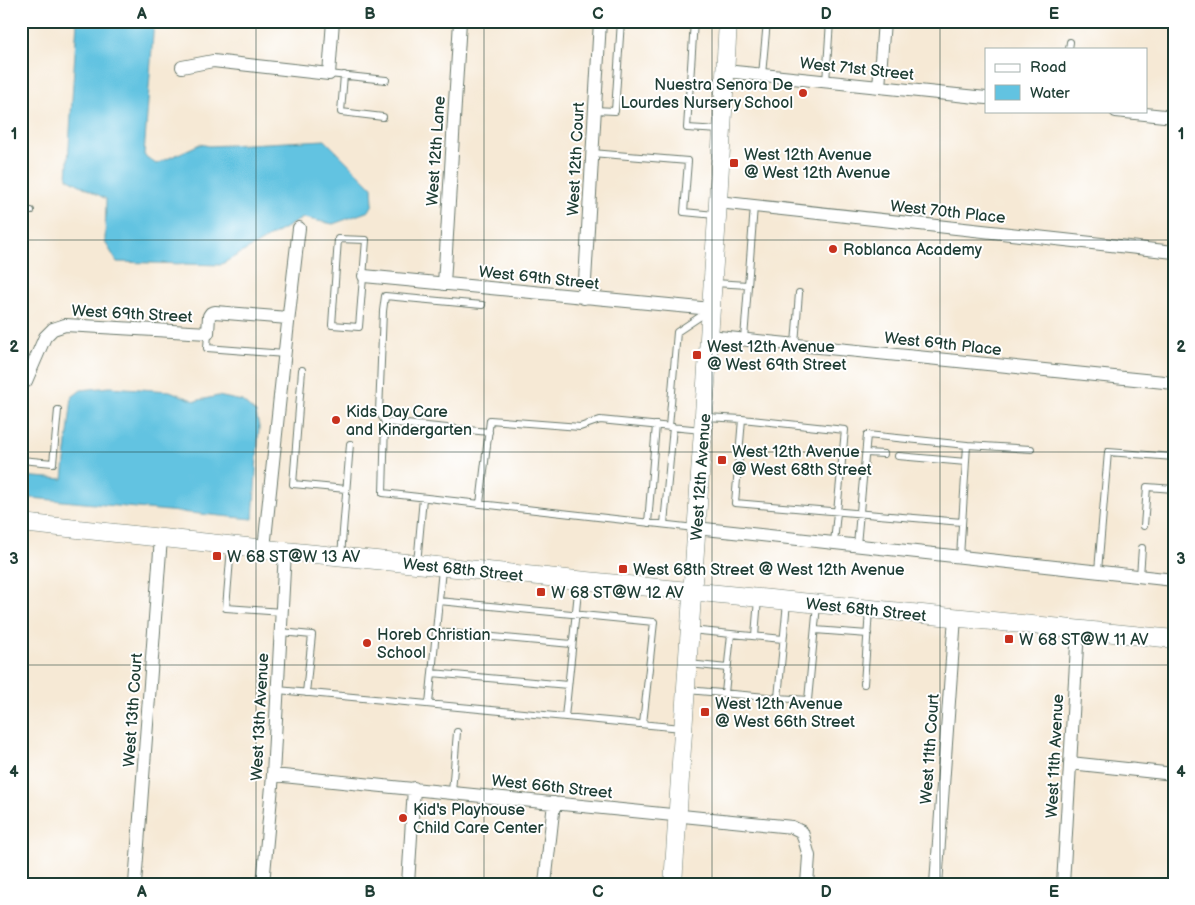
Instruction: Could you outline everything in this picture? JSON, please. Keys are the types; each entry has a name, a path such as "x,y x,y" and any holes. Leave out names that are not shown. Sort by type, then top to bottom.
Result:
{"main road":[{"name":"West 12th Avenue","path":"674,884 718,208 728,21"},
{"name":"West 68th Street","path":"21,524 1174,640"}],"street":[{"path":"182,67 213,61 329,74 333,21"},
{"name":"West 12th Lane","path":"444,284 460,21"},
{"name":"West 12th Court","path":"584,298 600,21"},
{"path":"879,87 884,21"},
{"name":"West 71st Street","path":"725,71 985,98"},
{"path":"1126,112 1174,117"},
{"name":"West 70th Place","path":"718,208 754,206 1174,252"},
{"path":"264,549 299,228"},
{"name":"West 69th Street","path":"364,276 711,309"},
{"name":"West 69th Street","path":"21,385 26,381 45,337 53,329 65,325 208,333 209,316 215,312 288,318"},
{"name":"West 69th Place","path":"709,336 1174,383"},
{"path":"696,528 1174,580"},
{"name":"West 13th Court","path":"135,884 161,538"},
{"name":"West 13th Avenue","path":"263,884 273,775 285,551"},
{"name":"West 11th Court","path":"936,884 955,617"},
{"name":"West 11th Avenue","path":"1063,884 1078,629"},
{"path":"1070,763 1174,774"},
{"name":"West 66th Street","path":"273,775 792,826 802,832 809,856 807,884"},
{"path":"408,884 414,788"},
{"path":"546,884 554,803"}],"lane":[{"path":"594,110 615,111 621,21"},
{"path":"694,21 687,128 722,130"},
{"path":"762,75 767,21"},
{"path":"826,82 830,21"},
{"path":"329,74 386,80"},
{"path":"344,76 341,112 383,117"},
{"path":"592,153 688,161 684,212 718,208"},
{"path":"744,339 754,206"},
{"path":"21,210 31,211"},
{"path":"338,239 366,240 364,276 359,327 332,325 338,239"},
{"path":"712,283 748,285"},
{"path":"795,344 800,294"},
{"path":"482,305 385,296 379,412 385,422 383,493 696,528"},
{"path":"664,524 677,332 711,309"},
{"path":"208,333 207,348 285,354"},
{"path":"302,370 292,484 346,489"},
{"path":"21,460 54,463 58,410"},
{"path":"742,419 735,503 962,522"},
{"path":"480,504 490,420 580,427 600,420 671,427 742,419 845,430 834,543"},
{"path":"385,422 489,432"},
{"path":"648,523 656,426"},
{"path":"857,546 867,435 1031,449"},
{"path":"341,557 350,444"},
{"path":"960,557 967,445"},
{"path":"1098,572 1108,452 1174,457"},
{"path":"866,453 884,454"},
{"path":"898,456 966,462"},
{"path":"1144,526 1148,487 1174,489"},
{"path":"417,564 423,498"},
{"path":"231,546 226,608 282,612"},
{"path":"1140,576 1142,548"},
{"path":"429,704 443,567"},
{"path":"565,717 579,581"},
{"path":"755,636 758,598"},
{"path":"439,601 654,622 643,724"},
{"path":"778,698 787,601"},
{"path":"686,690 808,700 817,604"},
{"path":"864,684 869,609"},
{"path":"690,630 783,639"},
{"path":"814,630 868,634"},
{"path":"281,632 312,635 306,693"},
{"path":"436,632 572,644"},
{"path":"725,693 730,634"},
{"path":"688,664 728,668"},
{"path":"432,673 568,685"},
{"path":"278,690 683,728"},
{"path":"452,792 457,732"}],"water":[{"path":"77,21 154,21 144,155 156,164 200,144 209,146 325,140 372,187 373,204 369,211 333,224 303,218 220,265 117,262 105,242 106,199 67,178"},
{"path":"1121,21 1174,21 1174,28"},
{"path":"110,387 170,391 195,401 218,396 242,401 256,413 259,427 253,519 21,497 21,476 63,479 72,397 81,390"}],"place":[{"name":"Nuestra Senora De Lourdes Nursery School","path":"803,93"},
{"name":"West 12th Avenue @ West 12th Avenue","path":"734,163"},
{"name":"Roblanca Academy","path":"833,249"},
{"name":"West 12th Avenue @ West 69th Street","path":"697,355"},
{"name":"Kids Day Care and Kindergarten","path":"336,420"},
{"name":"West 12th Avenue @ West 68th Street","path":"722,460"},
{"name":"W 68 ST@W 13 AV","path":"217,556"},
{"name":"West 68th Street @ West 12th Avenue","path":"623,569"},
{"name":"W 68 ST@W 12 AV","path":"541,592"},
{"name":"W 68 ST@W 11 AV","path":"1009,639"},
{"name":"Horeb Christian School","path":"367,643"},
{"name":"West 12th Avenue @ West 66th Street","path":"705,712"},
{"name":"Kid's Playhouse Child Care Center","path":"403,818"}]}
